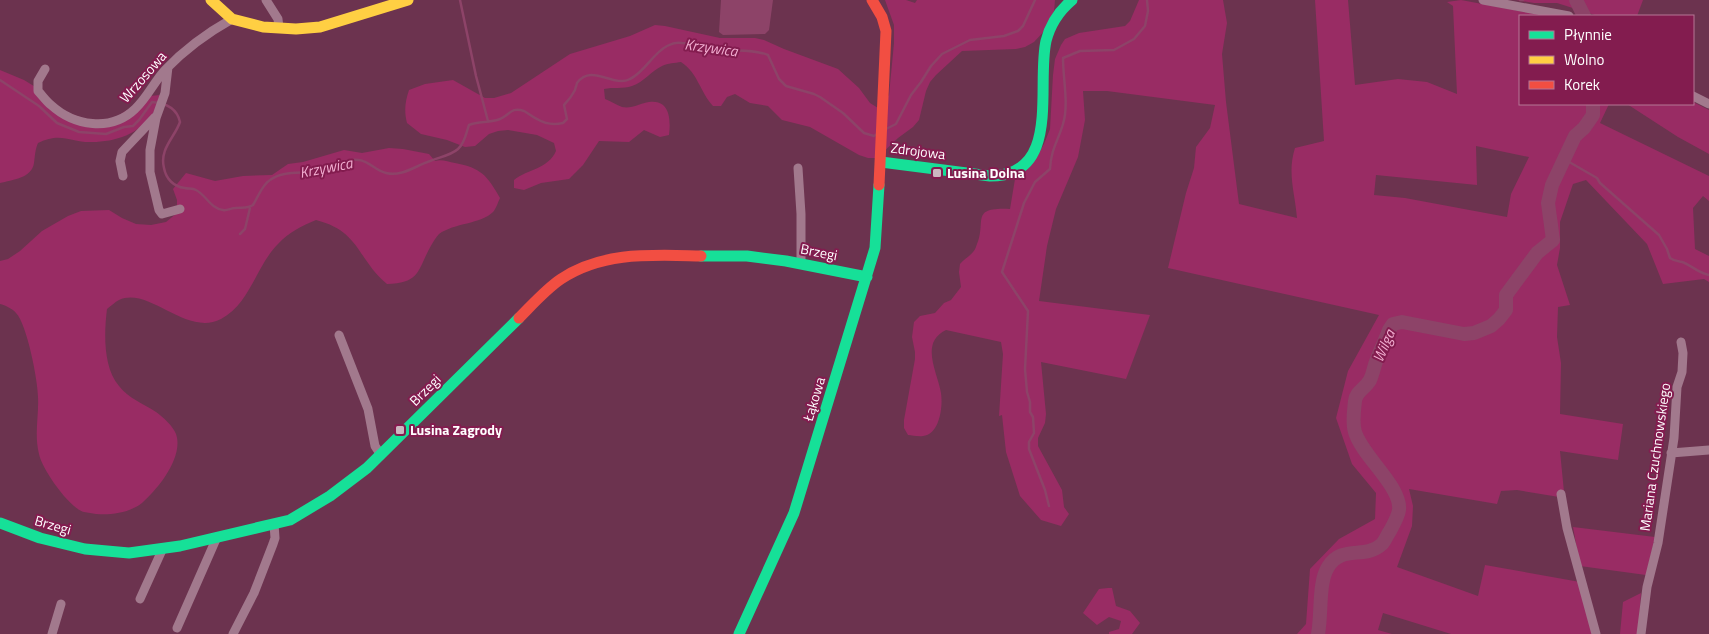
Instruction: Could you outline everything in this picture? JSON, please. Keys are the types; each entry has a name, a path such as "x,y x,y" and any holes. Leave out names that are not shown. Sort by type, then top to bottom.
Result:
{"street":[{"path":"211,0 232,19 263,27 279,28 320,27 393,2 408,0"},
{"path":"266,0 278,19 279,28"},
{"name":"Zdrojowa","path":"872,0 882,17 886,31 880,122 881,162 990,176 1007,174 1023,165 1035,152 1041,136 1046,42 1053,22 1063,8 1072,0"},
{"path":"1483,0 1563,15"},
{"name":"Wrzosowa","path":"45,69 38,81 38,91 51,105 70,117 94,124 110,124 125,118 135,109 168,67 187,49 209,32 232,19"},
{"path":"168,67 167,83 160,107 150,162 150,172 159,210 162,214 180,209"},
{"path":"1694,96 1709,104"},
{"path":"123,176 120,161 122,152 160,107"},
{"name":"Łąkowa","path":"739,634 794,512 867,277 877,235 881,162"},
{"path":"798,168 801,214 801,264"},
{"name":"Brzegi","path":"0,523 40,538 85,549 129,553 217,537 290,520 339,491 381,455 539,298 561,279 585,266 605,259 644,255 747,256 867,277"},
{"path":"339,336 368,409 372,424 374,446 381,455"},
{"name":"Mariana Czuchnowskiego","path":"1641,634 1647,587 1658,543 1674,438 1677,388 1682,372 1683,353 1680,342"},
{"path":"1671,453 1709,450"},
{"path":"1561,494 1572,546 1596,634"},
{"path":"233,634 254,593 273,544 275,538 274,524"},
{"path":"177,628 217,537"},
{"path":"140,599 163,548"},
{"path":"52,634 61,604"}],"shaded area":[{"path":"721,0 773,0 769,30 765,34 723,35 719,32"},
{"path":"885,0 906,0 915,3 917,0 1055,0 1054,11 1047,28 1034,42 1025,47 962,51 930,82 919,120 877,158 859,155 810,127 782,120 768,106 750,103 735,94 727,97 721,106 713,106 687,66 681,62 662,66 632,86 604,89 605,99 622,107 633,107 649,102 661,104 668,112 670,123 669,135 660,137 644,130 629,142 599,141 583,165 569,179 541,183 524,190 514,188 514,180 548,162 556,151 554,143 537,135 508,130 489,134 475,146 465,147 447,140 421,134 407,123 405,106 409,90 425,84 453,80 485,98 494,98 511,93 570,54 630,36 655,25 720,38 755,38 764,40 838,69 859,88 870,103 878,108 889,95 894,43 894,25"},
{"path":"1139,0 1223,0 1227,23 1222,54 1239,204 1297,218 1292,183 1295,148 1324,141 1315,0 1348,0 1355,85 1398,79 1427,82 1457,94 1453,6 1447,2 1461,0 1541,15 1519,15 1519,105 1609,105 1600,123 1709,176 1709,201 1703,196 1693,208 1695,249 1709,256 1709,282 1704,279 1663,284 1647,244 1586,180 1573,184 1560,222 1560,248 1557,265 1570,305 1558,307 1557,337 1561,363 1560,414 1623,424 1618,460 1560,451 1564,492 1559,497 1517,490 1501,491 1497,504 1409,489 1413,506 1412,526 1397,567 1478,596 1485,565 1580,582 1593,634 1451,634 1383,613 1378,630 1392,634 1297,634 1306,624 1310,569 1339,539 1375,519 1376,493 1352,464 1336,418 1348,371 1379,315 1168,268 1194,168 1196,147 1210,128 1215,105 1107,91 1083,91 1085,120 1078,157 1056,209 1047,246 1039,301 1150,315 1126,379 1041,362 1046,414 1045,423 1038,438 1038,446 1062,490 1064,507 1069,514 1061,526 1041,520 1020,496 1006,452 1002,415 999,416 1003,354 1001,342 946,330 938,336 933,343 932,359 941,393 939,419 937,425 929,434 921,436 908,435 904,428 904,420 915,359 912,337 914,322 920,316 935,313 944,303 951,300 961,287 960,264 975,250 984,214 997,209 1010,209 1015,179 1037,157 1050,129 1055,59 1065,39 1079,33 1125,26 1130,21","holes":["1476,146 1529,157 1511,194 1507,217 1405,198 1374,195 1376,175 1477,185"]},
{"path":"1516,0 1643,0 1637,15 1595,15 1557,3 1534,3"},
{"path":"0,70 24,80 37,88 60,110 103,125 150,96 160,95 156,107 148,120 134,131 118,138 101,142 53,138 38,143 30,172 21,178 0,183"},
{"path":"1694,102 1709,110 1709,154 1678,137 1629,105 1694,105"},
{"path":"389,148 429,154 435,161 443,160 477,170 487,178 500,198 495,209 482,219 445,230 439,234 417,273 407,281 387,284 377,275 350,238 330,225 316,220 291,233 278,244 270,253 239,304 221,319 208,323 195,322 143,300 131,298 116,302 107,309 106,318 105,339 110,369 123,390 165,419 175,431 176,453 168,472 155,490 142,503 132,509 114,514 96,514 84,512 71,503 57,487 41,461 37,439 38,397 34,366 28,340 20,319 13,310 0,304 0,261 8,259 20,251 42,231 81,211 109,210 136,224 151,225 166,222 177,213 177,200 173,189 186,173 215,181 243,176 272,175 288,164 303,162 344,150 362,153"},
{"path":"1573,527 1655,537 1646,575 1580,566"},
{"path":"1112,588 1116,606 1130,611 1140,623 1132,634 1109,634 1109,632 1119,629 1121,621 1109,617 1097,625 1083,613 1099,589"},
{"path":"1641,593 1638,634 1620,634 1623,602"}],"waterway":[{"path":"460,0 476,76 488,121"},
{"name":"Krzywica","path":"884,130 896,124 911,95 931,66 942,54 970,40 1004,36 1018,31 1023,26 1035,0"},
{"path":"1049,506 1045,490 1029,449 1029,442 1034,433 1025,369 1028,311 1002,272 1024,203 1035,182 1050,169 1053,150 1065,117 1066,100 1063,58 1080,51 1114,50 1134,39 1145,26 1148,11 1147,0"},
{"name":"Wilga","path":"1576,0 1584,15"},
{"name":"Krzywica","path":"0,80 39,106 57,123 79,132 106,134 124,127 133,126 152,102 170,107 179,117 180,122 164,155 163,161 167,176 174,184 196,190 212,205 225,210 253,205 267,182 282,174 316,171 345,161 354,160 366,162 386,173 398,174 448,155 458,149 465,138 469,125 503,118 516,110 524,111 546,123 563,123 567,119 564,105 574,92 577,83 583,77 596,75 617,81 630,79 640,72 662,49 676,43 686,43 722,50 749,51 768,55 779,79 786,86 820,97 843,113 864,133 874,136 877,134"},
{"name":"Wilga","path":"1318,634 1321,590 1328,567 1340,556 1368,551 1382,544 1399,510 1394,491 1365,451 1355,432 1354,425 1356,398 1370,380 1389,330 1393,324 1402,322 1464,334 1474,333 1491,326 1499,319 1506,310 1506,295 1537,253 1553,240 1548,203 1552,185 1575,136 1584,128 1593,115 1593,105"},
{"path":"1564,159 1597,178 1600,183 1659,235 1670,258 1709,275"},
{"path":"240,234 245,229 250,208"}],"traffic: fast":[{"path":"881,162 990,176 1013,172 1028,161 1037,145 1041,125 1046,41 1056,19 1072,0"},
{"path":"739,634 794,513 875,248 879,185"},
{"path":"701,256 747,256 786,261 867,277"},
{"path":"0,523 40,538 85,549 129,553 180,546 290,520 330,496 367,468 519,318"}],"traffic: slow":[{"path":"211,0 232,19 263,27 296,29 320,27 408,0"}],"traffic: jam":[{"path":"872,0 882,17 886,31 879,185"},
{"path":"519,318 555,283 577,270 594,263 647,255 701,256"}],"place":[{"name":"Lusina Dolna","path":"937,173"},
{"name":"Lusina Zagrody","path":"400,430"}]}
